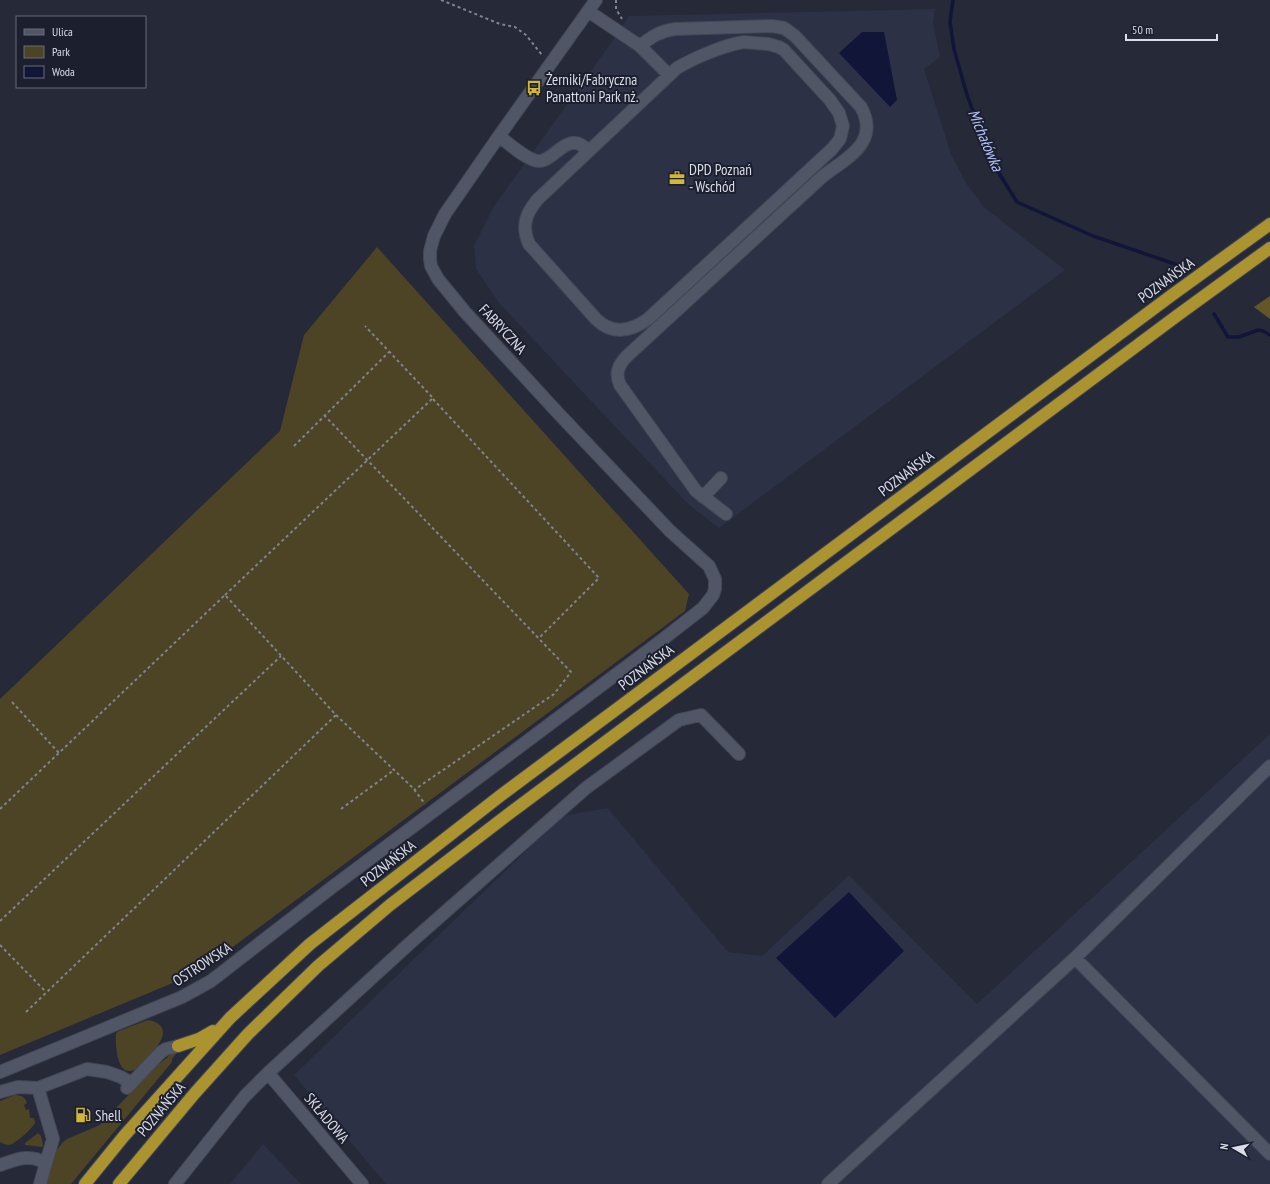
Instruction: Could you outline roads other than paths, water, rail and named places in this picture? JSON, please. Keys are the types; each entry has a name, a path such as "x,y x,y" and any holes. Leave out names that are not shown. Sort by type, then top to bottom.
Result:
{"highway":[{"name":"POZNAŃSKA","path":"85,1184 124,1136 230,1018 310,944 500,796 1165,300 1270,224"},
{"name":"POZNAŃSKA","path":"119,1184 195,1093 248,1034 318,966 390,905 516,808 1270,248"},
{"path":"178,1046 203,1037 218,1028 230,1018"}],"street":[{"name":"FABRYCZNA","path":"432,813 662,640 702,608 715,589 714,579 709,566 670,531 464,312 443,286 431,266 430,251 434,236 445,214 596,0"},
{"path":"588,11 640,46 669,75"},
{"path":"640,46 662,31 675,29 764,26 784,28 795,36 861,108 866,117 866,133 856,152 822,177 626,357 619,366 617,377 620,385 691,485 703,497 726,514"},
{"path":"744,42 774,45 788,54 836,108 842,120 843,126 840,138 832,149 648,319 638,326 620,330 606,327 596,319 534,250 526,237 525,221 533,206 588,151 669,75 677,68 688,62 731,45 744,42"},
{"path":"499,136 529,158 538,161 544,160 560,148 570,144 580,144 588,151"},
{"path":"703,497 721,478"},
{"path":"175,1184 245,1096 268,1073 410,943 586,788 679,720 701,715 738,754"},
{"path":"828,1184 1075,958 1270,766"},
{"name":"OSTROWSKA","path":"0,1072 196,990 236,962 331,888 432,813"},
{"path":"1075,958 1270,1154"},
{"path":"0,1092 18,1087 38,1088 87,1069 99,1070 115,1075 129,1086 163,1050 178,1046"},
{"name":"SKŁADOWA","path":"268,1073 362,1184"},
{"path":"38,1088 52,1139 40,1184"},
{"path":"0,1165 17,1159 26,1158 35,1158 45,1164"}],"water":[{"path":"862,32 884,32 897,100 890,107 839,53"},
{"path":"849,892 904,951 835,1018 776,958"}],"waterway":[{"name":"Michałówka","path":"953,0 950,22 954,49 967,95 992,162 1017,202 1093,236 1178,265"},
{"name":"Michałówka","path":"1214,314 1228,337 1239,337 1258,330 1270,335"}],"place":[{"name":"Żerniki/Fabryczna Panattoni Park nż.","path":"534,88"},
{"name":"DPD Poznań - Wschód","path":"677,178"},
{"name":"Shell","path":"83,1115"}]}
